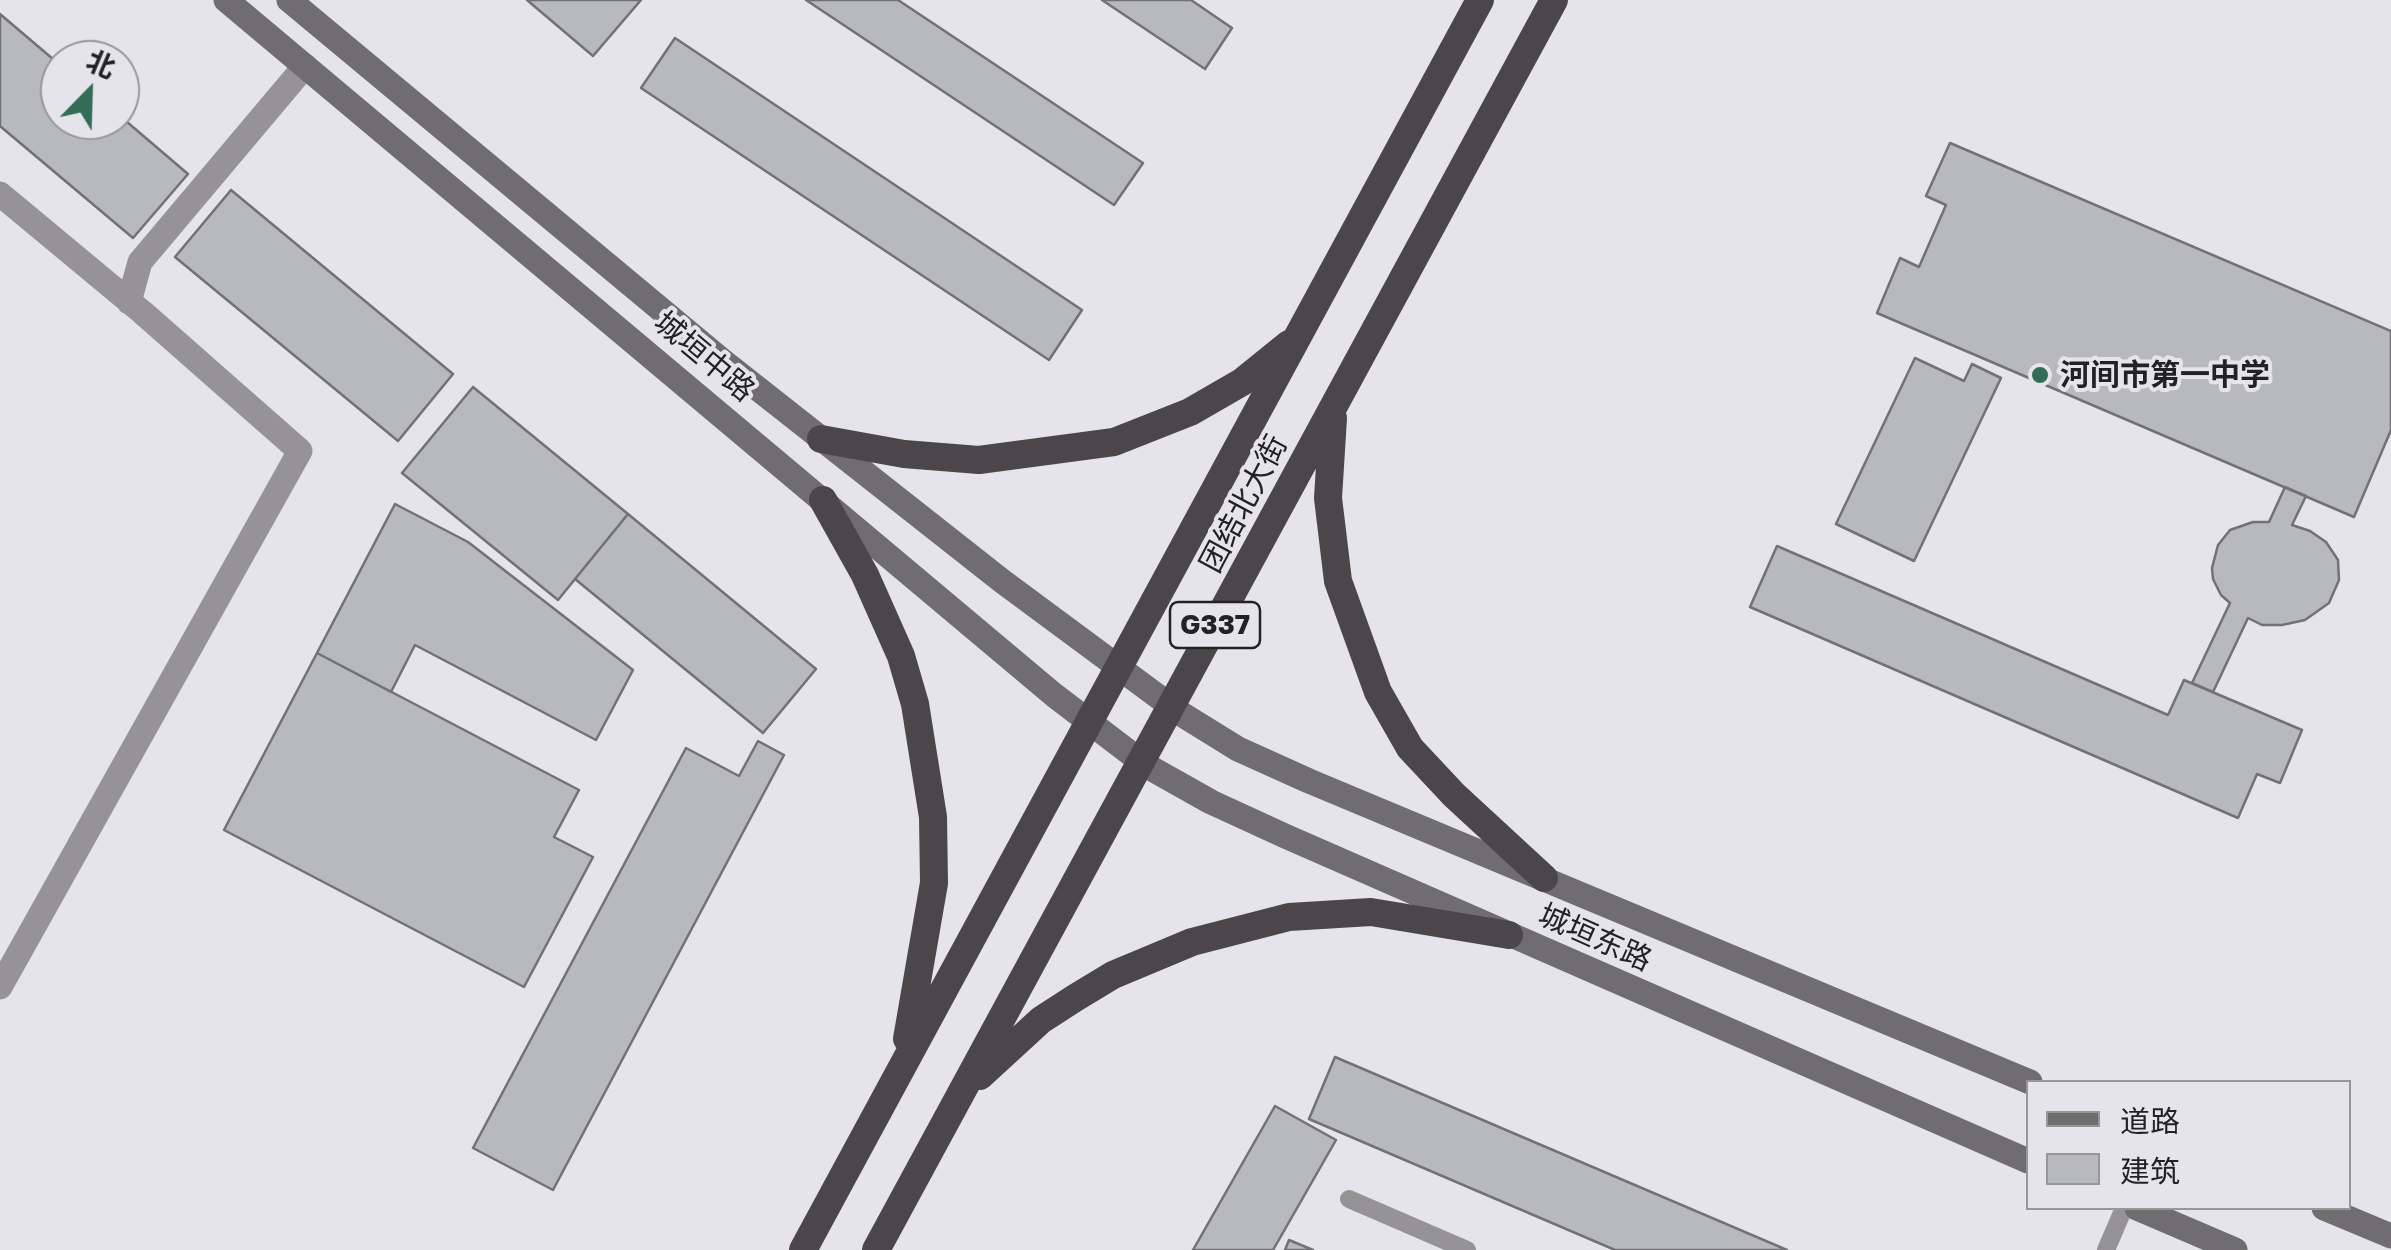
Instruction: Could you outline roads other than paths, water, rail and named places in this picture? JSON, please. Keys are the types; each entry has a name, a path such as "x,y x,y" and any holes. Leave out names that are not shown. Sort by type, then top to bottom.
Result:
{"highway":[{"name":"团结北大街","path":"803,1250 1480,0"},
{"name":"团结北大街","path":"876,1250 1554,0"},
{"path":"821,439 904,454 979,460 1114,442 1190,412 1242,382 1298,337"},
{"path":"1334,406 1328,498 1338,581 1378,692 1410,748 1454,795 1544,878"},
{"path":"823,500 901,656 915,704 933,818 934,882 900,1070"},
{"path":"961,1094 1041,1020 1113,974 1192,942 1289,917 1372,912 1509,936"}],"main road":[{"name":"城垣中路","path":"226,0 1089,723 1141,762"},
{"name":"城垣中路","path":"289,0 724,362 1171,706"},
{"name":"城垣东路","path":"1171,706 1256,757 2026,1080"},
{"name":"城垣东路","path":"1141,762 1211,802 2026,1160"},
{"path":"2141,1210 2235,1250"},
{"path":"2329,1210 2391,1236"}],"street":[{"path":"129,302 140,262 305,66"},
{"path":"0,194 300,451 0,987"}],"lane":[{"path":"1348,1198 1467,1250"},
{"path":"2106,1250 2123,1210"}],"place":[{"name":"河间市第一中学","path":"2040,375"}]}
